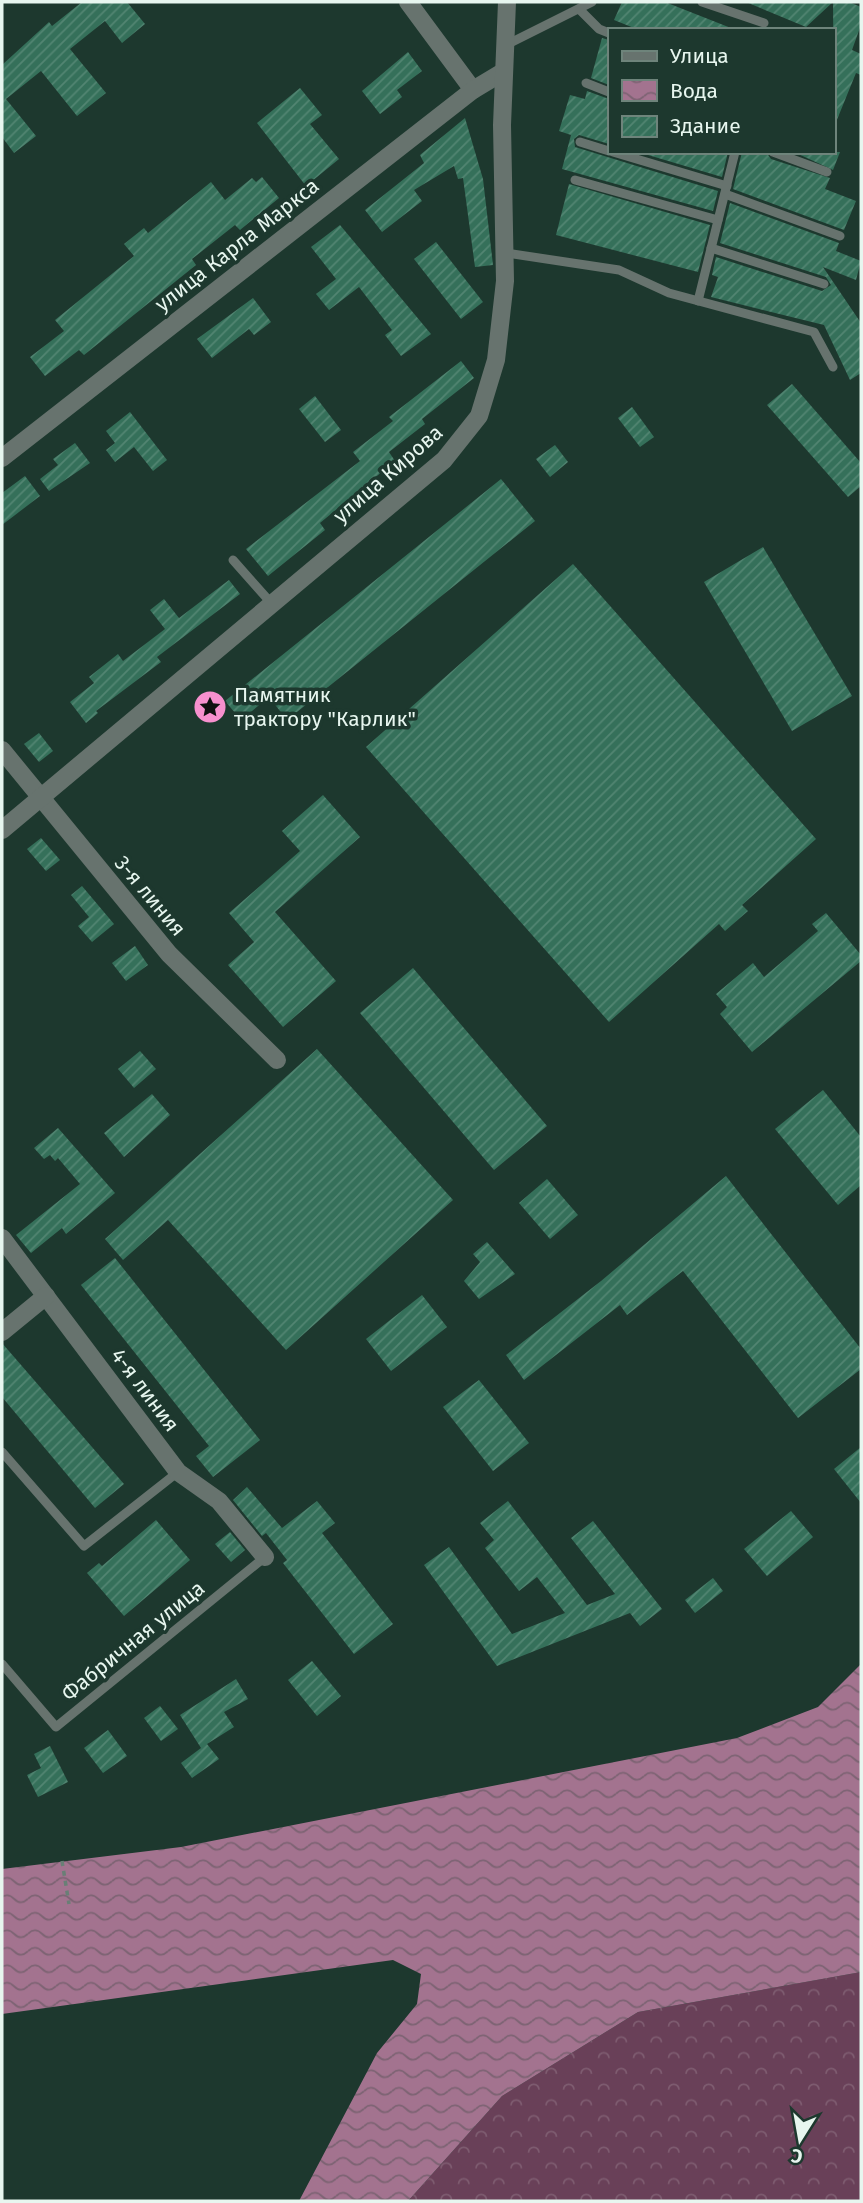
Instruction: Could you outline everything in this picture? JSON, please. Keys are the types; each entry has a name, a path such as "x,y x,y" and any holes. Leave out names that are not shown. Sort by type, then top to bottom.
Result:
{"street":[{"path":"408,2 473,90"},
{"name":"улица Кирова","path":"2,830 444,460 479,416 496,360 506,253 503,72 507,2"},
{"name":"улица Карла Маркса","path":"2,458 473,90 503,72"},
{"name":"3-я линия","path":"2,750 169,954 277,1060"},
{"name":"4-я линия","path":"2,1238 178,1472 219,1501 265,1557"},
{"path":"2,1332 46,1296"}],"lane":[{"path":"504,46 592,2"},
{"path":"702,2 764,23"},
{"path":"579,9 599,29 608,33"},
{"path":"586,83 608,92"},
{"path":"580,142 608,151"},
{"path":"617,154 726,190 840,236"},
{"path":"698,301 735,154"},
{"path":"778,154 827,172"},
{"path":"575,180 718,220"},
{"path":"711,248 824,284"},
{"path":"506,253 619,271 658,289 814,332 833,367"},
{"path":"233,560 272,604"},
{"path":"2,1452 84,1546 178,1472"},
{"name":"Фабричная улица","path":"2,1664 56,1727 265,1557"}],"path":[{"path":"62,1861 69,1904"}],"green space":[{"path":"861,1972 861,2201 408,2201 502,2096 638,2012"}],"water":[{"path":"861,1664 861,1972 638,2012 502,2096 408,2201 299,2201 377,2053 417,2004 421,1974 393,1960 2,2014 2,1869 181,1847 737,1738 818,1707"}],"building":[{"path":"82,2 127,2 145,24 122,43 105,21 70,49 106,93 77,116 41,71 6,99 36,136 14,153 2,137 2,65 49,22 52,26"},
{"path":"622,2 665,2 731,28 634,28 614,20"},
{"path":"746,2 833,2 806,27"},
{"path":"833,2 849,2 861,7 861,25 852,50 861,54 861,75 856,73 835,125 835,28"},
{"path":"602,38 608,40 608,85 591,78"},
{"path":"408,52 422,71 397,90 402,97 380,114 362,91"},
{"path":"300,88 322,115 310,124 339,159 306,186 257,123"},
{"path":"587,91 608,99 608,144 579,135 574,139 575,147 718,191 713,211 562,169 571,135 559,131 570,95 585,99"},
{"path":"465,118 483,179 493,265 475,267 463,178 458,179 454,166 414,190 422,201 382,232 365,210 424,163 420,155"},
{"path":"840,152 833,170 798,154"},
{"path":"645,154 728,154 722,177"},
{"path":"742,154 767,154 771,159 830,178 825,189 856,201 844,230 733,189"},
{"path":"262,177 279,198 240,230 235,225 192,259 196,265 84,355 79,350 45,376 30,357 64,331 55,320 134,256 124,244 144,228 148,233 211,182 225,200 252,178 256,182"},
{"path":"569,184 710,225 698,272 556,235"},
{"path":"730,203 839,243 836,251 861,261 856,280 823,267 861,323 861,373 850,380 824,325 711,297 718,277 712,275 716,257 822,291 831,285 826,277 720,243"},
{"path":"340,225 431,334 401,356 385,335 392,330 359,287 329,310 316,294 336,279 311,247"},
{"path":"436,242 483,302 461,319 414,259"},
{"path":"253,298 271,322 254,335 249,329 212,358 197,339"},
{"path":"461,361 474,378 422,419 425,424 389,452 395,461 320,523 325,530 268,576 246,549 360,461 353,452 393,421 389,417"},
{"path":"792,384 861,463 861,486 848,497 767,405"},
{"path":"315,396 341,430 325,442 299,409"},
{"path":"632,407 654,437 640,447 618,418"},
{"path":"130,412 167,460 153,471 134,447 115,462 106,450 115,443 106,431"},
{"path":"75,443 90,463 49,491 40,479 58,465 53,459"},
{"path":"555,445 568,462 550,477 536,459"},
{"path":"25,476 40,496 2,525 2,493"},
{"path":"501,479 535,521 287,720 269,697 241,720 225,701"},
{"path":"763,547 852,696 792,731 704,582"},
{"path":"573,564 816,839 742,905 748,911 725,931 719,924 609,1022 366,747"},
{"path":"229,580 240,594 157,657 161,662 96,711 98,713 86,723 70,702 94,683 89,677 118,654 123,661 165,629 150,610 164,599 179,618"},
{"path":"39,733 53,751 39,762 24,744"},
{"path":"323,795 360,837 275,912 336,981 283,1027 228,965 254,942 229,913 300,851 282,831"},
{"path":"41,838 60,860 46,871 27,849"},
{"path":"82,886 114,924 92,942 78,926 89,917 71,895"},
{"path":"826,913 861,955 861,961 752,1052 720,1014 727,1007 716,994 753,963 764,977 818,931 812,924"},
{"path":"135,946 148,965 126,981 112,963"},
{"path":"413,968 547,1126 494,1170 360,1013"},
{"path":"317,1049 453,1200 286,1350 168,1220 123,1260 105,1239"},
{"path":"140,1051 156,1069 134,1088 118,1069"},
{"path":"823,1090 861,1137 861,1185 838,1205 775,1129"},
{"path":"152,1094 170,1115 124,1157 104,1133"},
{"path":"58,1128 115,1193 66,1234 62,1228 31,1253 16,1235 80,1184 58,1158 55,1161 50,1155 44,1159 34,1148"},
{"path":"726,1176 861,1349 861,1369 798,1418 683,1271 627,1315 620,1305 524,1380 506,1355 601,1281"},
{"path":"547,1179 578,1215 550,1239 519,1203"},
{"path":"487,1242 515,1274 479,1299 464,1281 480,1262 473,1254"},
{"path":"115,1258 260,1440 213,1477 196,1456 209,1446 81,1285"},
{"path":"422,1295 447,1327 391,1371 366,1339"},
{"path":"2,1343 124,1484 95,1508 2,1397"},
{"path":"479,1380 529,1443 493,1471 443,1407"},
{"path":"861,1447 861,1503 834,1469"},
{"path":"247,1487 282,1528 317,1501 335,1523 322,1533 393,1624 354,1654 283,1563 287,1560 266,1533 262,1536 233,1500"},
{"path":"508,1501 587,1605 615,1594 571,1538 593,1521 662,1609 640,1626 630,1613 497,1666 424,1565 449,1547 512,1634 565,1613 537,1577 519,1591 485,1548 494,1540 480,1523"},
{"path":"791,1511 813,1537 767,1576 744,1549"},
{"path":"156,1520 190,1560 124,1616 87,1573 99,1563 102,1566"},
{"path":"230,1532 245,1550 231,1562 215,1544"},
{"path":"713,1578 723,1591 695,1613 685,1600"},
{"path":"312,1661 341,1696 317,1716 288,1680"},
{"path":"236,1679 248,1699 224,1712 234,1727 207,1744 219,1759 192,1778 181,1763 201,1748 180,1715"},
{"path":"160,1706 178,1729 161,1741 144,1718"},
{"path":"108,1730 127,1756 103,1773 84,1748"},
{"path":"50,1746 68,1782 38,1797 27,1775 41,1768 34,1754"}],"place":[{"name":"Памятник трактору \"Карлик\"","path":"210,707"}]}
